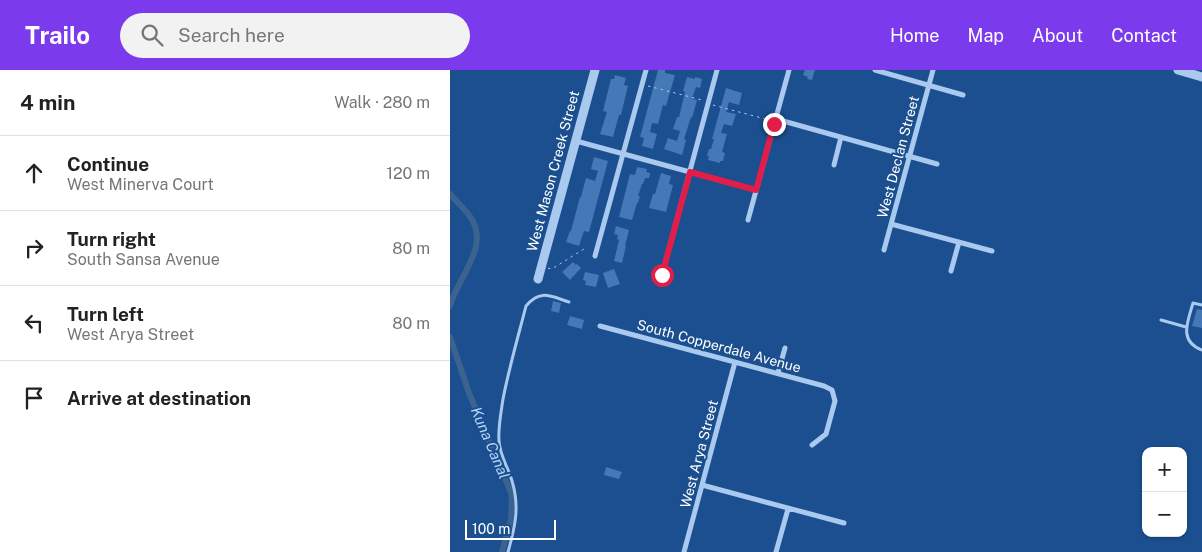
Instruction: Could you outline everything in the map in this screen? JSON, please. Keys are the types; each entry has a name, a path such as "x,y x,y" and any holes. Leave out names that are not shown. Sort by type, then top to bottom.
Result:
{"street":[{"name":"West Mason Creek Street","path":"538,279 595,70"},
{"path":"595,256 646,70"},
{"path":"662,275 717,70"},
{"path":"748,220 789,70"},
{"path":"875,70 963,95"},
{"name":"West Declan Street","path":"884,250 934,70"},
{"path":"1178,70 1202,77"},
{"path":"776,119 937,164"},
{"path":"834,165 841,138"},
{"path":"576,141 756,190"},
{"path":"891,224 992,251"},
{"path":"951,271 959,242"},
{"name":"South Copperdale Avenue","path":"600,326 824,386 832,390 835,401 826,434 812,445"},
{"path":"778,374 785,348"},
{"name":"West Arya Street","path":"684,552 736,362"},
{"path":"702,485 844,523"},
{"path":"776,552 788,509"}],"lane":[{"path":"508,552 517,514 516,495 501,452 499,439 506,380 526,306 532,298 541,295 553,296 569,302"},
{"path":"1202,305 1193,303 1186,327 1191,342 1202,350"},
{"path":"1161,320 1186,327"}],"path":[{"path":"547,268 551,269 584,250"}],"building":[{"path":"658,70 665,70 665,73 675,75 666,106 663,105 658,124 652,123 650,132 657,134 653,149 642,146 644,138 640,137"},
{"path":"805,70 815,70 812,80 807,79 808,77 803,75"},
{"path":"615,75 626,78 624,85 628,86 613,137 600,134 607,112 603,111 611,79 614,79"},
{"path":"687,77 702,79 700,88 696,87 692,99 697,100 684,139 686,140 682,155 664,149 668,138 677,141 680,131 673,129 677,117 679,117"},
{"path":"726,88 742,93 739,105 729,102 726,112 736,114 732,126 724,124 721,133 727,134 722,152 725,153 723,161 720,161 720,163 708,160 709,156 707,156 714,139 712,139"},
{"path":"594,157 608,161 589,232 584,231 579,246 566,242 586,178 595,181 598,171 591,169"},
{"path":"637,167 647,169 646,172 650,173 649,178 645,178 642,184 632,220 619,217 630,174 635,175"},
{"path":"661,173 671,176 669,184 673,185 666,212 649,208"},
{"path":"616,226 629,230 622,263 614,261 619,240 617,239 618,235 614,234"},
{"path":"573,262 581,268 570,280 562,272"},
{"path":"614,269 620,284 608,288 603,273"},
{"path":"585,272 599,275 596,287 585,285 586,281 583,280"},
{"path":"553,301 561,303 559,313 551,311"},
{"path":"1197,309 1202,310 1202,328 1192,326"},
{"path":"570,316 584,320 582,329 567,325"},
{"path":"606,467 622,472 619,479 604,475"}],"waterway":[{"name":"Kuna Canal","path":"450,194 471,218 476,229 477,240 471,262 450,306"},
{"name":"Kuna Canal","path":"450,337 469,393 512,495 511,519 502,552"}],"route":[{"path":"662,275 690,172 756,190 774,124"}]}
